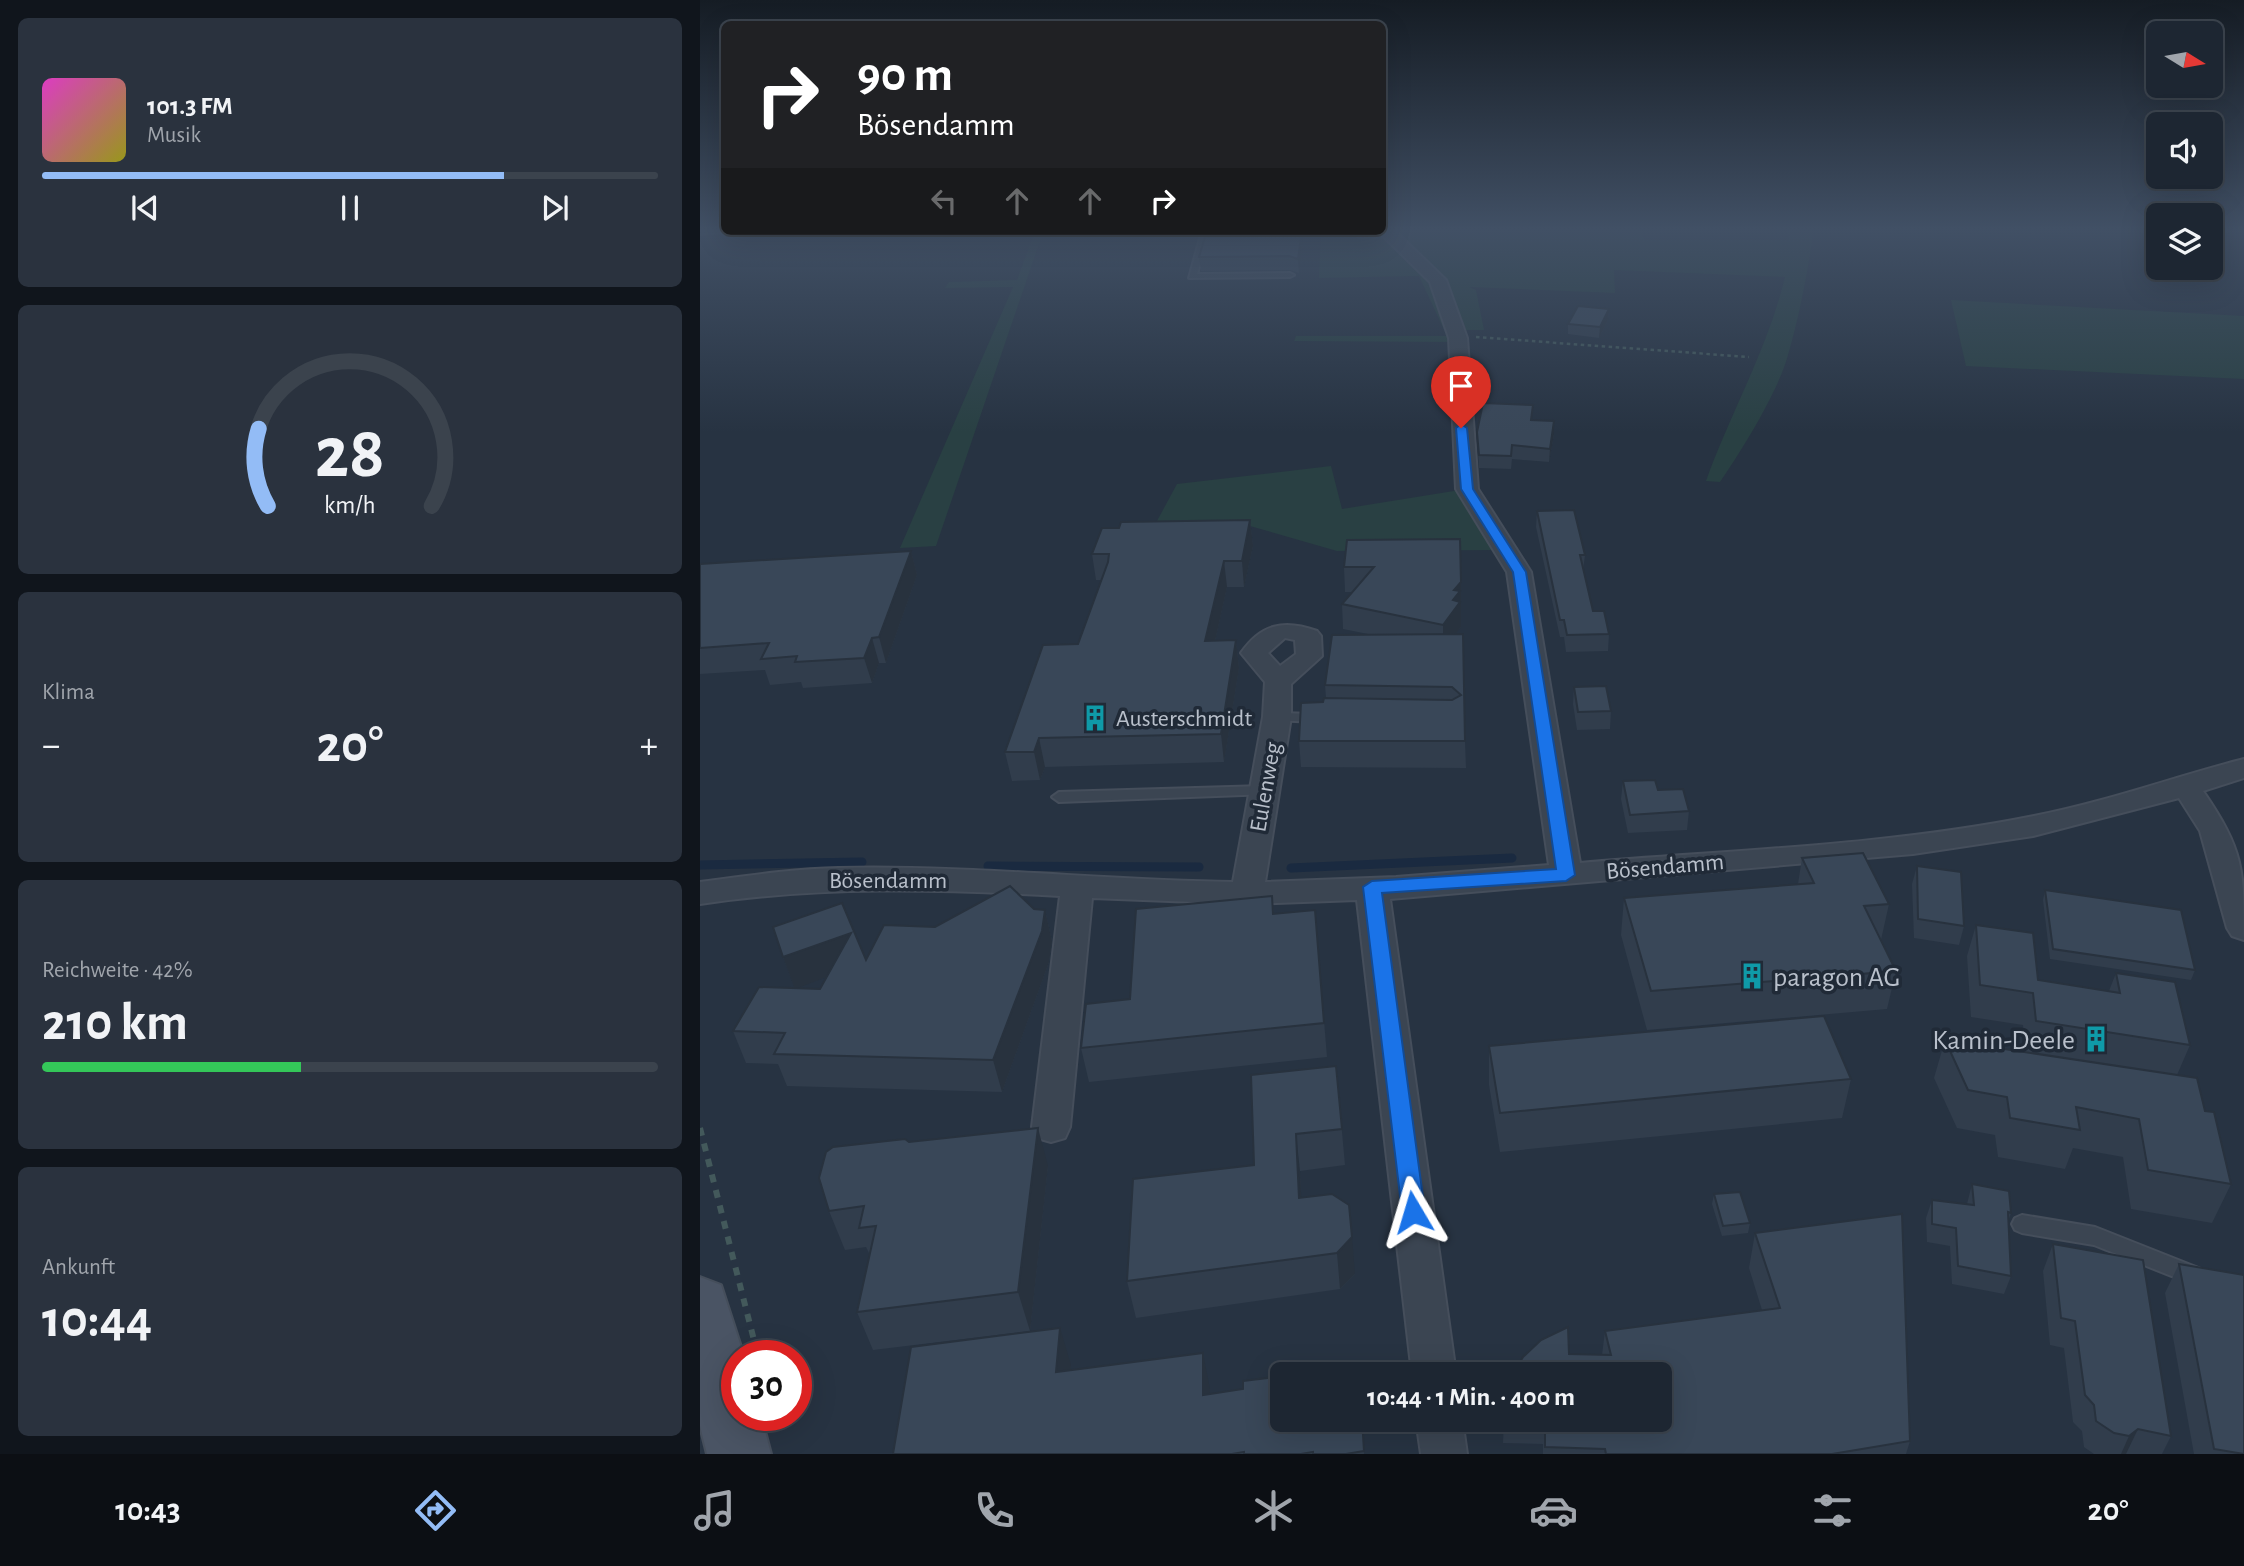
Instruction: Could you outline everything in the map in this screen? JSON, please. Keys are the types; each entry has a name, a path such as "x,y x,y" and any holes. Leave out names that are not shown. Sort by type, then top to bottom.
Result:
{"main road":[{"path":"700,1304 739,1454"}],"street":[{"path":"1443,296 1457,336 1467,489 1519,572 1566,875"},
{"name":"Eulenweg","path":"1247,893 1277,717 1278,681"},
{"name":"Bösendamm","path":"700,893 790,881 886,878 1077,889 1247,893 1566,875 1900,847 2006,831 2078,816 2186,787 2244,768"},
{"path":"2186,787 2215,831 2244,928"},
{"path":"1372,887 1432,1362"},
{"path":"1051,1127 1077,889"},
{"path":"1441,1432 1444,1454"}],"lane":[{"path":"1277,717 1331,718"},
{"path":"1059,797 1265,791"},
{"path":"2022,1224 2095,1236 2213,1283"}],"path":[{"path":"1457,336 1749,357"},
{"path":"700,1128 754,1340"}],"green space":[{"path":"1009,296 1021,296 936,546 900,548"},
{"path":"1428,296 1439,296 1451,337 1448,342 1294,341 1296,336 1447,336"},
{"path":"1448,296 1477,296 1484,330 1460,330"},
{"path":"1780,296 1802,296 1783,370 1758,420 1720,482 1706,481 1759,355"},
{"path":"1951,300 2244,316 2244,379 1966,366"},
{"path":"1331,466 1342,509 1460,490 1501,550 1337,551 1243,524 1151,532 1177,484"}],"building":[{"path":"1578,306 1609,309 1600,327 1568,324"},
{"path":"1483,403 1533,405 1531,420 1554,421 1550,449 1512,445 1511,456 1479,455 1477,432"},
{"path":"1574,510 1585,555 1580,555 1593,611 1604,611 1609,634 1567,635 1564,620 1560,620 1537,511"},
{"path":"1250,520 1242,561 1224,561 1205,641 1236,640 1221,734 1039,738 1034,752 1005,752 1043,645 1078,644 1108,562 1109,554 1092,554 1102,528 1119,528 1121,522"},
{"path":"1460,539 1461,582 1454,590 1460,591 1453,600 1460,602 1443,625 1342,604 1374,567 1344,567 1347,540"},
{"path":"911,551 879,637 872,638 864,658 795,662 797,656 761,659 769,643 700,648 700,564"},
{"path":"1463,634 1465,741 1299,741 1301,703 1323,702 1324,698 1452,700 1461,695 1452,687 1325,685 1332,635"},
{"path":"1606,686 1611,711 1578,712 1574,687"},
{"path":"1655,780 1658,790 1683,789 1689,811 1630,815 1623,781"},
{"path":"1863,853 1889,904 1864,906 1896,971 1651,991 1624,898 1814,883 1802,858"},
{"path":"1917,866 1961,872 1964,926 1918,919"},
{"path":"1010,886 1034,909 1045,910 1042,931 993,1060 774,1054 785,1033 733,1031 759,987 820,989 851,933 783,957 773,927 842,903 866,960 884,925 935,927"},
{"path":"2045,890 2181,910 2195,970 2053,949"},
{"path":"1272,896 1273,914 1315,910 1324,1023 1081,1048 1086,1004 1130,999 1136,909"},
{"path":"1976,925 2033,933 2038,980 2120,993 2116,973 2175,982 2190,1045 2036,1021 2033,993 1980,985"},
{"path":"1824,1016 1851,1079 1500,1113 1489,1046"},
{"path":"1945,1040 2197,1078 2205,1111 2214,1112 2231,1184 2148,1170 2139,1119 2076,1107 2080,1130 2010,1118 2007,1097 1968,1090"},
{"path":"1336,1066 1342,1129 1296,1134 1299,1198 1332,1194 1349,1205 1352,1237 1337,1253 1127,1281 1133,1179 1254,1165 1251,1075"},
{"path":"1038,1128 1018,1292 857,1312 876,1226 859,1228 864,1206 829,1211 819,1178 826,1152 833,1147"},
{"path":"1972,1184 2009,1191 2011,1276 1958,1266 1956,1228 1932,1224 1932,1200 1974,1205"},
{"path":"1740,1192 1750,1223 1723,1226 1714,1194"},
{"path":"1902,1214 1910,1441 1832,1454 1606,1454 1605,1449 1545,1447 1545,1432 1672,1432 1672,1362 1520,1362 1541,1340 1568,1327 1569,1354 1611,1355 1605,1331 1780,1308 1755,1233"},
{"path":"2053,1244 2143,1260 2171,1436 2138,1429 2129,1436 2114,1433 2096,1421 2094,1405 2085,1395 2075,1321 2061,1318"},
{"path":"2179,1264 2244,1275 2244,1454 2214,1449"},
{"path":"1060,1328 1056,1372 1203,1353 1203,1395 1243,1389 1243,1381 1270,1378 1270,1432 1363,1432 1364,1451 1346,1454 893,1454 911,1347"}],"waterway":[{"path":"1291,868 1512,858"},
{"path":"700,865 862,862"},
{"path":"988,866 1199,867"}],"place":[{"name":"Austerschmidt","path":"1095,718"},
{"name":"paragon AG","path":"1752,976"},
{"name":"Kamin-Deele","path":"2096,1039"}],"route":[{"path":"1413,1212 1372,887 1566,875 1519,572 1467,489 1461,428"}]}
